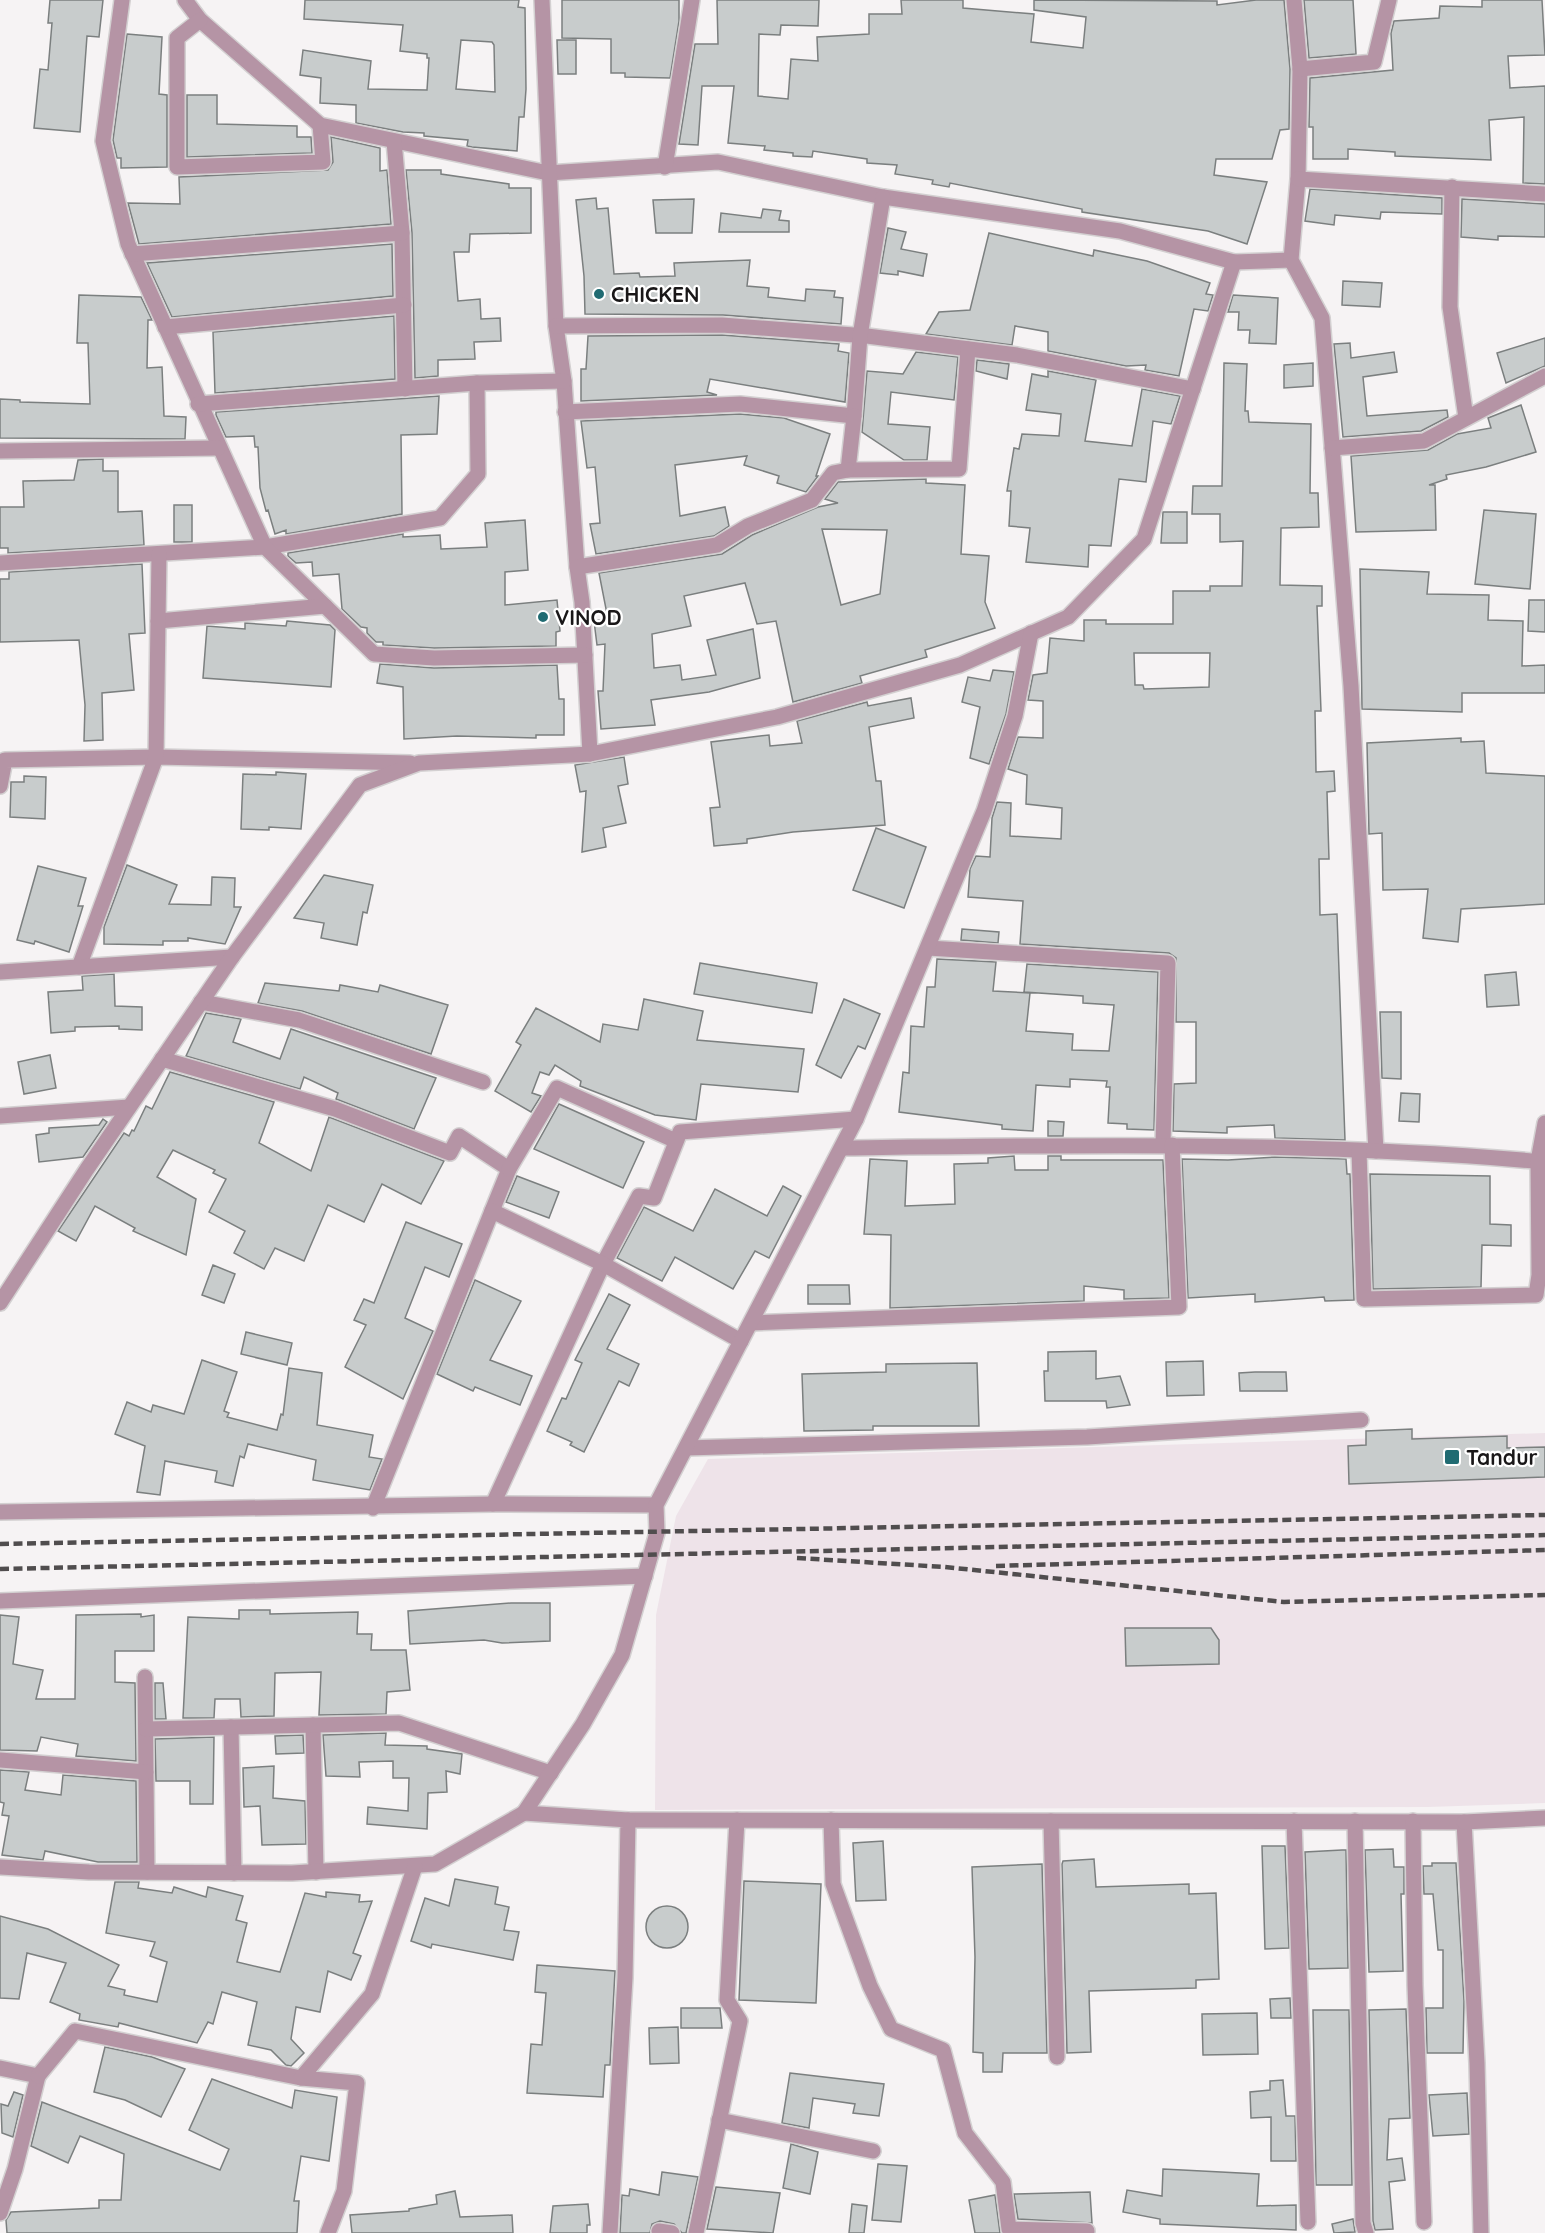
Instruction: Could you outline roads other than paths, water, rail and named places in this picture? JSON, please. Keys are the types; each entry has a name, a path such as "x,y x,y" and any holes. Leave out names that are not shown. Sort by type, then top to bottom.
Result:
{"street":[{"path":"122,0 103,141 132,254 198,404 265,547 374,654 434,658 585,655"},
{"path":"542,0 548,173 553,210 556,326 564,381 585,655 590,754"},
{"path":"665,167 692,0"},
{"path":"1294,0 1300,69 1298,178 1291,260 1322,318 1351,686 1376,1151"},
{"path":"1300,69 1374,62 1389,0"},
{"path":"189,2 200,20 320,125 548,173 718,162 883,197 1120,231 1234,262 1291,260"},
{"path":"200,20 177,38 177,167 323,162 320,125"},
{"path":"394,141 402,233 405,390"},
{"path":"1298,178 1545,194"},
{"path":"1452,187 1450,307 1466,418"},
{"path":"848,470 860,336 883,197"},
{"path":"132,254 402,233"},
{"path":"0,786 5,760 156,757 419,763 590,754 777,717 960,665 1068,616 1144,539 1234,262"},
{"path":"165,327 404,305"},
{"path":"556,326 722,325 860,336 1017,355 1193,389"},
{"path":"577,567 717,545 748,526 812,500 832,473 848,470 959,469 968,349"},
{"path":"1332,448 1424,441 1545,376"},
{"path":"198,404 477,384 564,381"},
{"path":"0,563 265,547 440,518 478,474 477,384"},
{"path":"565,412 740,404 854,416"},
{"path":"0,451 218,448"},
{"path":"79,967 156,757 159,554"},
{"path":"158,621 325,606"},
{"path":"0,1868 234,1873 316,1872 416,1866 435,1864 524,1813 583,1724 622,1655 657,1533 656,1505 856,1119 984,811 1015,716 1031,633"},
{"path":"0,1303 6,1284 232,957 360,785 419,763"},
{"path":"751,1323 1179,1307 1168,1145 1168,963 928,948"},
{"path":"0,972 232,957"},
{"path":"201,1002 299,1020 483,1082"},
{"path":"162,1059 335,1108 450,1153 459,1136 509,1169"},
{"path":"373,1508 509,1169 556,1088 676,1142"},
{"path":"0,1116 129,1107"},
{"path":"493,1504 603,1264 639,1196 654,1198 680,1132 856,1119"},
{"path":"1359,1151 1364,1299 1541,1295 1539,1275 1545,1123"},
{"path":"842,1148 1168,1145 1376,1151 1542,1161"},
{"path":"492,1211 603,1264 741,1341"},
{"path":"686,1448 1087,1437 1360,1420"},
{"path":"0,1512 373,1508 493,1504 656,1505"},
{"path":"0,1601 645,1576"},
{"path":"145,1677 147,1872"},
{"path":"146,1729 399,1723 551,1773"},
{"path":"313,1725 316,1872"},
{"path":"231,1727 234,1873"},
{"path":"0,1760 146,1772"},
{"path":"524,1813 628,1820 1464,1821 1545,1818"},
{"path":"610,2233 625,1978 628,1820"},
{"path":"696,2233 740,2021 727,2000 737,1820"},
{"path":"831,1820 833,1884 870,1986 891,2029 943,2050 965,2133 1003,2182 1009,2229 1087,2231"},
{"path":"1051,1821 1057,2057"},
{"path":"1294,1821 1308,2222"},
{"path":"1354,1821 1363,2223 1366,2233"},
{"path":"1413,1821 1415,1985 1424,2222"},
{"path":"1464,1821 1477,2063 1481,2233"},
{"path":"301,2078 372,1994 416,1866"},
{"path":"0,2213 15,2169 38,2076 75,2031 301,2078 357,2083 344,2190 328,2233"},
{"path":"0,2068 38,2076"},
{"path":"719,2120 873,2151"}],"railway":[{"path":"0,1544 1545,1515"},
{"path":"0,1569 1545,1535"},
{"path":"996,1566 1545,1550"},
{"path":"797,1558 945,1567 1284,1602 1545,1595"}],"place":[{"name":"CHICKEN","path":"599,294"},
{"name":"VINOD","path":"543,617"},
{"name":"Tandur","path":"1452,1457"}]}
